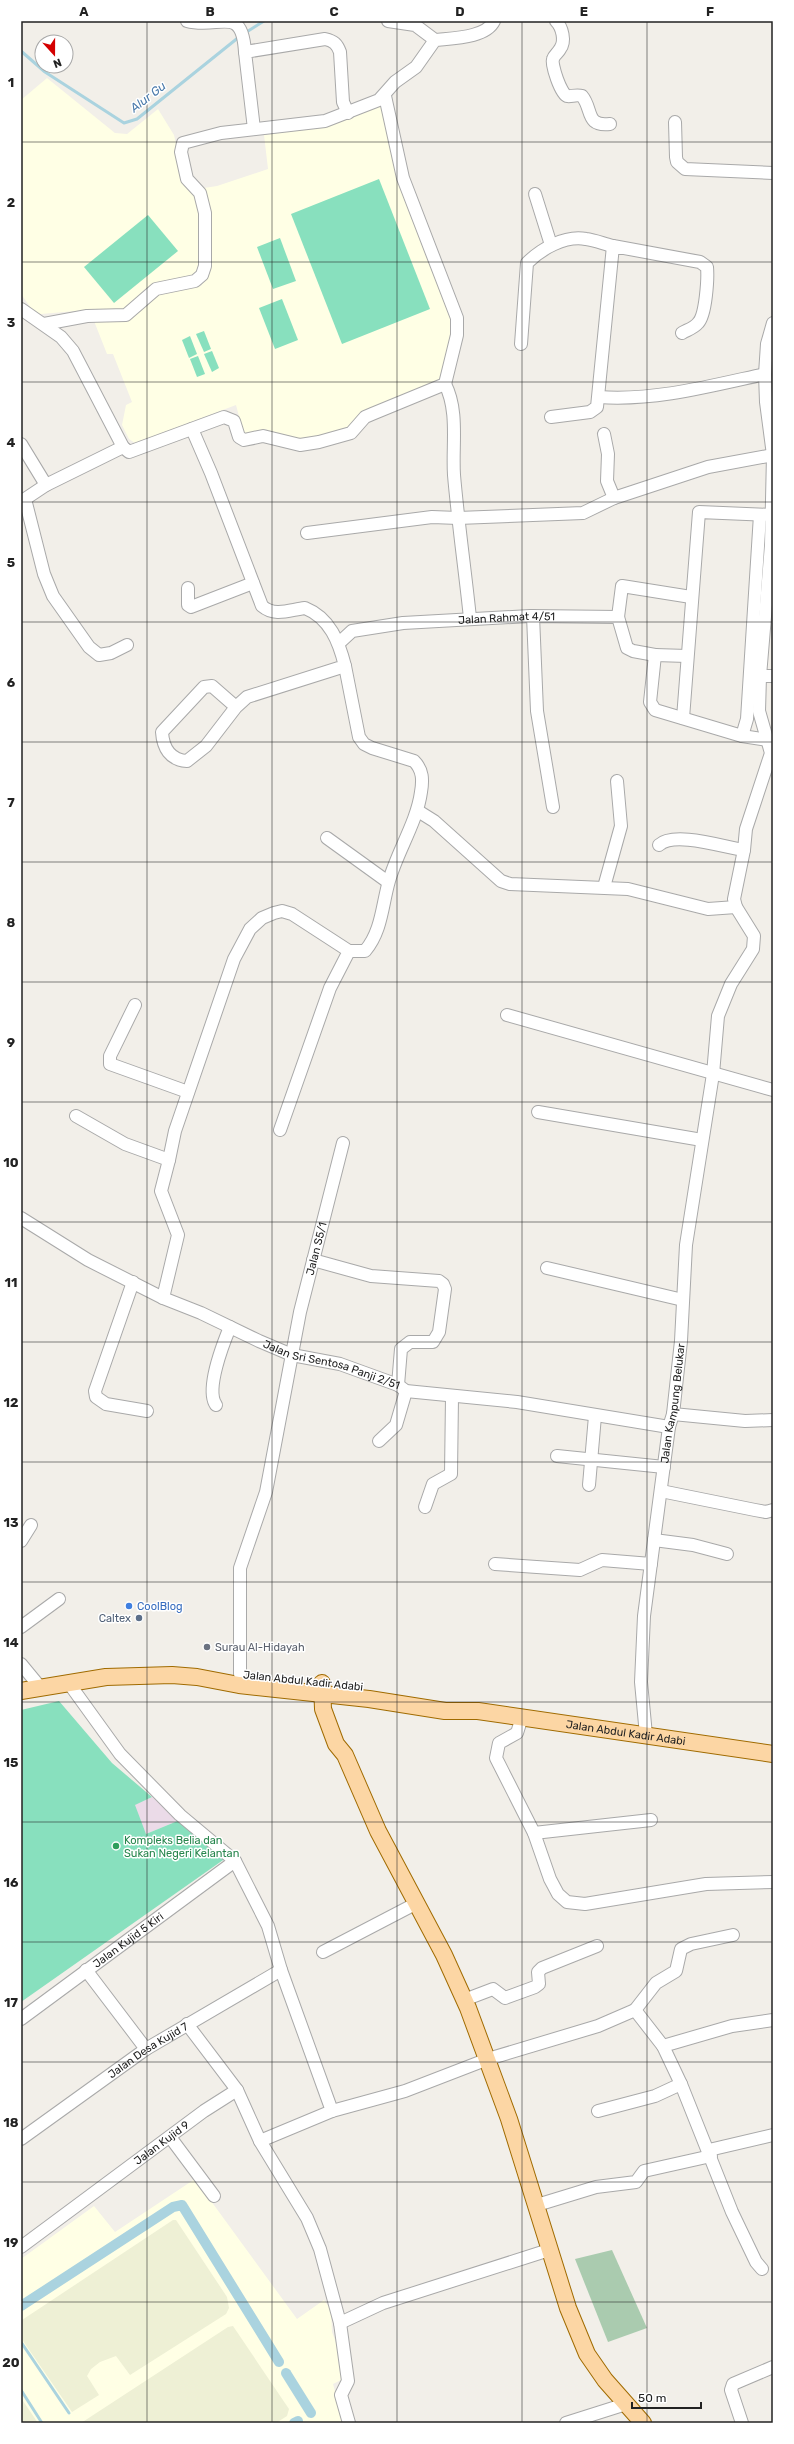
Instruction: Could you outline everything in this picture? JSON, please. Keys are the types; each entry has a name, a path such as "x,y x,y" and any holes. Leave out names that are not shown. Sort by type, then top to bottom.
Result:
{"main road":[{"name":"Jalan Abdul Kadir Adabi","path":"21,1691 68,1682 136,1675 197,1677 240,1674 326,1689"},
{"name":"Jalan Abdul Kadir Adabi","path":"197,1677 239,1685 326,1689 447,1701 478,1711 773,1754"},
{"path":"326,1689 323,1709 336,1744 345,1756 378,1831 417,1903 464,2000 488,2059 537,2204 549,2250 568,2308 587,2354 626,2404 643,2423"}],"street":[{"path":"188,21 201,24 232,22 244,41 254,129"},
{"path":"388,21 415,25 435,40 476,34 492,25 494,21"},
{"path":"556,21 561,30 563,39 552,65 562,92 568,96 582,96 592,119 602,125 610,124"},
{"path":"244,41 332,40 338,45 340,52 343,102 348,113"},
{"path":"44,324 87,316 126,315 156,289 189,283 199,278 205,266 205,213 200,193 187,179 181,152 182,145 189,140 254,129 325,121 348,113 384,96 395,82 416,67 435,40"},
{"path":"384,96 404,178 457,318 457,335 444,384 448,391 453,427 454,473 458,518 470,618"},
{"path":"675,122 677,162 685,169 773,173"},
{"path":"535,194 551,245"},
{"path":"521,344 527,263 538,252 551,245 585,238 613,246 700,262 707,267 708,275 702,317 693,327 682,333"},
{"path":"551,417 595,410 599,397 613,246"},
{"path":"21,309 61,337 73,352 123,447 129,452 135,452 220,418 228,418 234,421 241,439 263,436 295,444 312,443 351,433 365,418 372,414 444,384"},
{"path":"742,736 747,719 773,454 769,401 765,374 767,344 773,323"},
{"path":"599,397 625,398 663,395 765,374"},
{"path":"163,1298 178,1235 161,1191 170,1160 175,1132 188,1092 211,1032 234,959 254,925 274,913 287,912 350,951 360,952 369,946 380,923 388,882 407,831 418,811 422,778 420,767 414,761 364,744 359,736 346,666 339,643 324,619 311,610 305,608 277,613 268,612 262,606 211,473 192,429"},
{"path":"604,434 608,454 607,481 614,498"},
{"path":"21,444 46,485"},
{"path":"123,447 46,485 23,499 44,574 53,596 89,647 99,654 110,653 127,645"},
{"path":"307,533 432,517 458,518 583,512 614,498 708,467 773,454"},
{"path":"683,718 691,597 700,512 766,515"},
{"path":"418,811 434,821 501,881 510,884 628,889 708,909 736,907 734,899 744,850 746,829 771,754 768,740 768,725 760,711 760,676 769,614 766,515"},
{"path":"188,588 188,605 191,607 253,583"},
{"path":"687,656 655,655 633,651 627,648 618,618 622,586 691,597"},
{"path":"533,616 537,711 554,807"},
{"name":"Jalan Rahmat 4/51","path":"339,643 352,631 403,623 470,618 533,616 618,618"},
{"path":"655,655 650,702 655,710 742,736 768,740"},
{"path":"236,707 212,686 204,687 162,732 163,743 169,754 180,761 186,761 206,746 236,707 253,694 346,666"},
{"path":"760,676 773,676"},
{"path":"604,887 621,826 617,781"},
{"path":"327,838 388,882"},
{"path":"659,845 664,840 678,838 744,850"},
{"name":"Jalan Kampung Belukar","path":"646,1735 641,1682 644,1616 669,1428 673,1414 681,1341 686,1245 713,1074 718,1016 731,984 753,949 754,936 736,907"},
{"path":"280,1130 330,988 350,951"},
{"path":"135,1005 110,1056 110,1064 188,1092"},
{"path":"507,1015 773,1090"},
{"path":"538,1112 702,1140"},
{"path":"76,1116 125,1144 170,1160"},
{"name":"Jalan S5/1","path":"240,1674 240,1568 266,1492 292,1355 313,1260 343,1143"},
{"name":"Jalan Sri Sentosa Panji 2/51","path":"21,1218 88,1260 163,1298 292,1355 340,1364 402,1388 452,1397 518,1402 669,1428"},
{"path":"313,1260 370,1276 438,1281 443,1284 445,1290 439,1332 433,1342 410,1342 401,1349 402,1388 396,1424 379,1441"},
{"path":"547,1268 683,1300"},
{"path":"133,1282 95,1391 96,1397 106,1404 147,1412"},
{"path":"216,1405 211,1395 222,1347 230,1327"},
{"path":"425,1507 433,1484 451,1474 452,1397"},
{"path":"673,1414 745,1421 773,1420"},
{"path":"590,1485 596,1416"},
{"path":"556,1456 592,1461 664,1467"},
{"path":"661,1490 766,1512 773,1510"},
{"path":"21,1541 31,1525"},
{"path":"654,1540 693,1545 727,1554"},
{"path":"495,1564 580,1570 602,1560 651,1564"},
{"path":"21,1627 59,1599"},
{"path":"21,1664 40,1687"},
{"path":"68,1682 120,1754 180,1815 235,1861 268,1926 281,1970 332,2111"},
{"path":"522,1717 517,1732 499,1743 496,1758 534,1833 550,1879 558,1894 567,1902 585,1904 706,1884 773,1882"},
{"path":"534,1833 651,1820"},
{"name":"Jalan Kujid 5 Kiri","path":"21,2019 235,1861"},
{"path":"323,1952 417,1903"},
{"path":"260,2141 332,2111 405,2091 488,2059 598,2026 635,2010 656,1983 676,1971 681,1949 691,1944 733,1935"},
{"path":"464,2000 493,1989 506,1998 528,1990 539,1984 538,1972 542,1968 597,1946"},
{"path":"86,1970 146,2049"},
{"name":"Jalan Desa Kujid 7","path":"21,2139 146,2049 281,1970"},
{"path":"635,2010 662,2046 681,2084 710,2153 732,2212 756,2262 762,2269"},
{"path":"662,2046 732,2026 773,2020"},
{"path":"187,2024 237,2090 260,2141 307,2218 320,2249 340,2323 348,2381 341,2395 349,2423"},
{"path":"598,2111 654,2096 681,2084"},
{"name":"Jalan Kujid 9","path":"21,2247 170,2137 237,2090"},
{"path":"537,2204 596,2186 636,2182 644,2171 773,2135"},
{"path":"170,2137 214,2196"},
{"path":"340,2323 383,2303 549,2250"},
{"path":"742,2423 731,2390 733,2384 773,2367"},
{"path":"566,2423 626,2404"}],"shaded area":[{"path":"47,78 115,133 127,134 158,109 174,135 182,171 190,191 197,199 199,209 200,266 192,276 154,284 144,290 126,308 120,310 87,310 41,314 33,311 21,294 21,100"},
{"path":"382,104 455,321 443,379 354,427 302,441 265,429 244,435 236,405 135,443 129,439 122,425 126,405 132,402 113,354 107,354 94,321 125,320 162,292 187,286 201,286 210,270 209,205 204,188 217,186 268,169 264,135 328,126"},
{"path":"152,1797 180,1820 146,1834 134,1805"},
{"path":"195,2179 297,2319 324,2300 331,2310 332,2332 338,2348 343,2379 333,2384 344,2423 21,2423 21,2259 94,2206 115,2232"},
{"path":"173,2220 176,2220 227,2297 229,2308 226,2314 130,2375 116,2356 100,2362 91,2369 87,2376 99,2395 72,2412 21,2338 22,2320"},
{"path":"612,2250 647,2328 608,2342 575,2259"},
{"path":"233,2326 289,2409 287,2416 276,2423 81,2423 228,2327"},
{"path":"21,2398 38,2423 21,2423"}],"green space":[{"path":"379,179 430,309 342,344 291,214"},
{"path":"148,215 178,251 114,303 84,267"},
{"path":"280,238 296,281 273,289 257,247"},
{"path":"282,299 298,340 275,349 259,308"},
{"path":"204,331 211,349 204,352 196,334"},
{"path":"190,336 197,354 189,358 182,340"},
{"path":"212,351 219,368 212,372 204,354"},
{"path":"198,356 205,374 197,377 190,359"},
{"name":"Kompleks Belia dan Sukan Negeri Kelantan","path":"59,1701 112,1763 152,1797 135,1805 146,1834 180,1820 226,1858 21,2002 21,1710"}],"waterway":[{"name":"Alur Gu","path":"245,33 264,21"},
{"name":"Alur Gu","path":"21,51 45,72 124,123 137,119 239,37"},
{"path":"21,2306 173,2207 182,2205 279,2362"},
{"path":"21,2342 69,2413"},
{"path":"286,2373 311,2413"},
{"path":"21,2390 42,2423"},
{"path":"294,2423 298,2421"}],"place":[{"name":"CoolBlog","path":"129,1606"},
{"name":"Caltex","path":"139,1618"},
{"name":"Surau Al-Hidayah","path":"207,1647"},
{"name":"Kompleks Belia dan Sukan Negeri Kelantan","path":"116,1846"}]}
